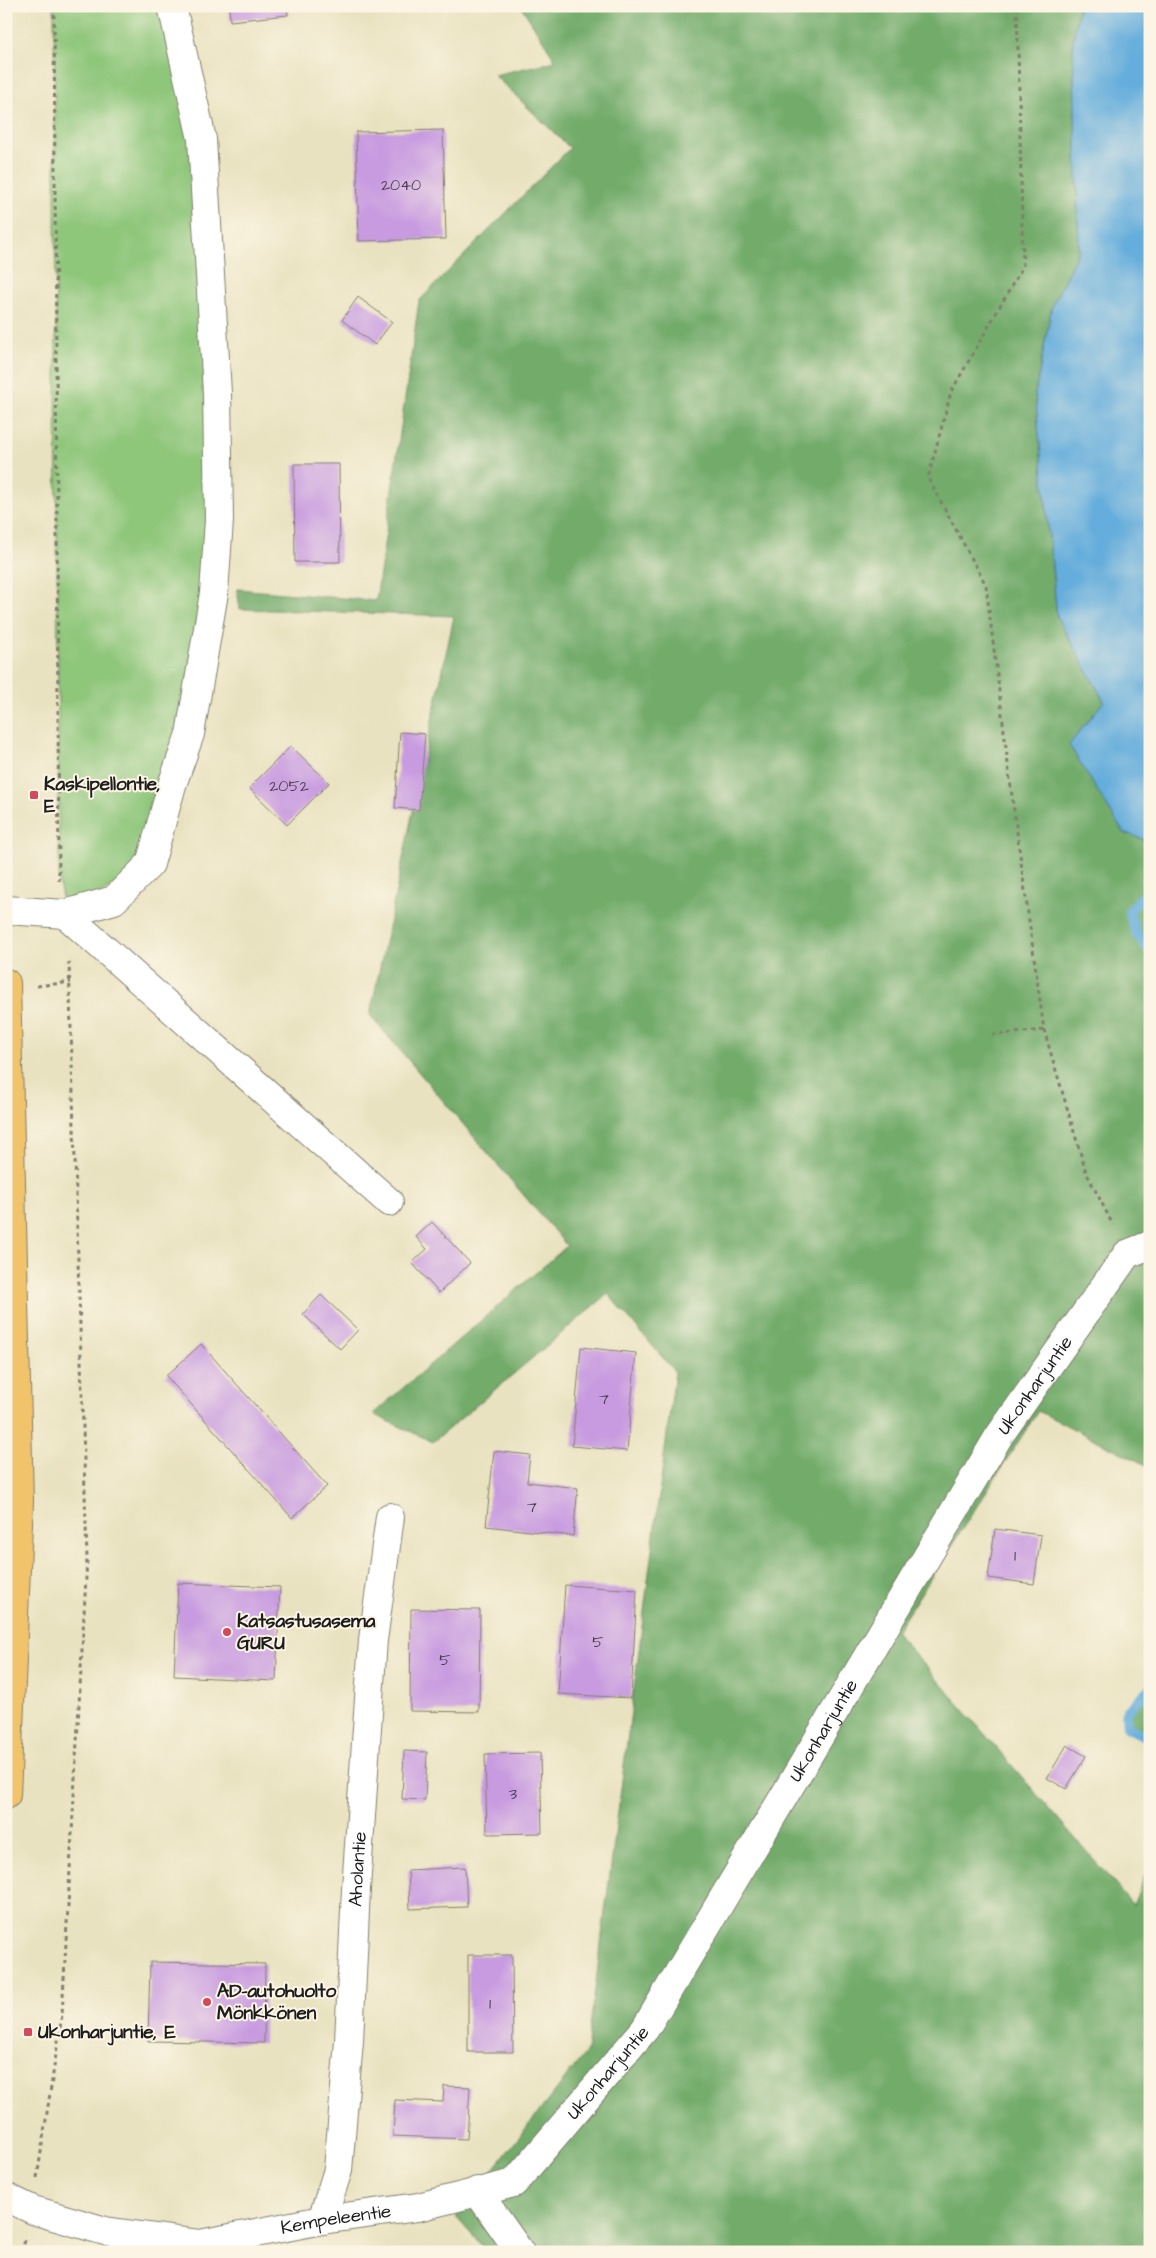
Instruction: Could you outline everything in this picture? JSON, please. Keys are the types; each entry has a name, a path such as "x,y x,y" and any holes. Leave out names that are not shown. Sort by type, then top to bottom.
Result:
{"main road":[{"path":"6,983 19,1501 6,1795"}],"street":[{"path":"6,910 65,914 114,900 150,864 172,785 190,734 214,593 219,520 217,393 202,139 172,6"},
{"path":"65,914 389,1202"},
{"name":"Ukonharjuntie","path":"477,2191 514,2183 645,2029 999,1436 1138,1250"},
{"name":"Aholantie","path":"322,2220 338,2170 349,2041 356,1889 374,1640 390,1517"},
{"path":"477,2191 520,2252"},
{"name":"Kempeleentie","path":"6,2197 33,2210 105,2231 199,2248 322,2220 418,2208 477,2191"}],"path":[{"path":"22,2252 33,2210 62,2015 87,1559 72,982 65,914 59,881 54,6"},
{"path":"1017,6 1023,266 951,392 928,478 986,584 1012,796 1044,1030 1086,1172 1138,1250"},
{"path":"992,1035 1044,1030"}],"green space":[{"path":"54,6 172,6 202,139 219,520 150,864 65,914 59,881"},
{"path":"521,6 1079,6 1073,40 1079,250 1052,306 1035,394 1057,617 1104,701 1123,832 1150,842 1150,1467 1038,1411 896,1632 1133,1905 1150,1863 1150,2252 487,2252 456,2217 587,2051 675,1372 608,1294 433,1442 373,1414 567,1246 370,1015 454,616 240,609 237,589 376,601 419,301 570,148 494,75 556,61"},
{"path":"1150,1689 1150,1739 1127,1727 1126,1712"}],"water":[{"path":"1079,6 1150,6 1150,842 1123,832 1069,745 1104,701 1057,617 1035,394 1052,306 1079,250 1073,40"}],"building":[{"path":"229,6 287,6 288,15 230,21"},
{"path":"443,130 446,239 359,241 356,132"},
{"path":"358,297 392,322 375,345 342,320"},
{"path":"294,464 339,464 340,562 295,562"},
{"path":"400,732 425,734 419,810 395,808"},
{"path":"291,746 329,783 287,825 249,788"},
{"path":"432,1222 470,1263 439,1293 412,1263 427,1249 416,1237"},
{"path":"321,1295 358,1330 340,1349 303,1314"},
{"path":"201,1344 327,1486 292,1518 166,1376"},
{"path":"581,1347 636,1353 627,1451 572,1446"},
{"path":"494,1451 530,1455 527,1482 578,1488 573,1536 486,1526"},
{"path":"995,1529 1041,1535 1034,1584 988,1578"},
{"name":"Katsastusasema GURU","path":"178,1583 280,1587 276,1681 174,1676"},
{"path":"565,1585 637,1590 631,1698 558,1694"},
{"path":"411,1609 480,1610 479,1712 410,1711"},
{"path":"1067,1745 1086,1756 1066,1789 1047,1778"},
{"path":"404,1751 427,1752 425,1800 402,1799"},
{"path":"540,1753 542,1833 487,1834 485,1754"},
{"path":"465,1867 467,1907 410,1909 408,1870"},
{"path":"468,1955 512,1955 513,2052 468,2052"},
{"name":"AD-autohuolto Mönkkönen","path":"150,1962 265,1964 264,2043 148,2041"},
{"path":"444,2086 470,2087 467,2139 393,2136 395,2100 443,2102"}],"waterway":[{"path":"1150,892 1138,901 1129,912 1136,933 1147,948 1150,947"},
{"path":"1150,1689 1126,1712 1127,1727 1150,1739"}],"place":[{"name":"Kaskipellontie, E","path":"34,795"},
{"name":"Katsastusasema GURU","path":"227,1632"},
{"name":"AD-autohuolto Mönkkönen","path":"207,2002"},
{"name":"Ukonharjuntie, E","path":"28,2032"}]}
